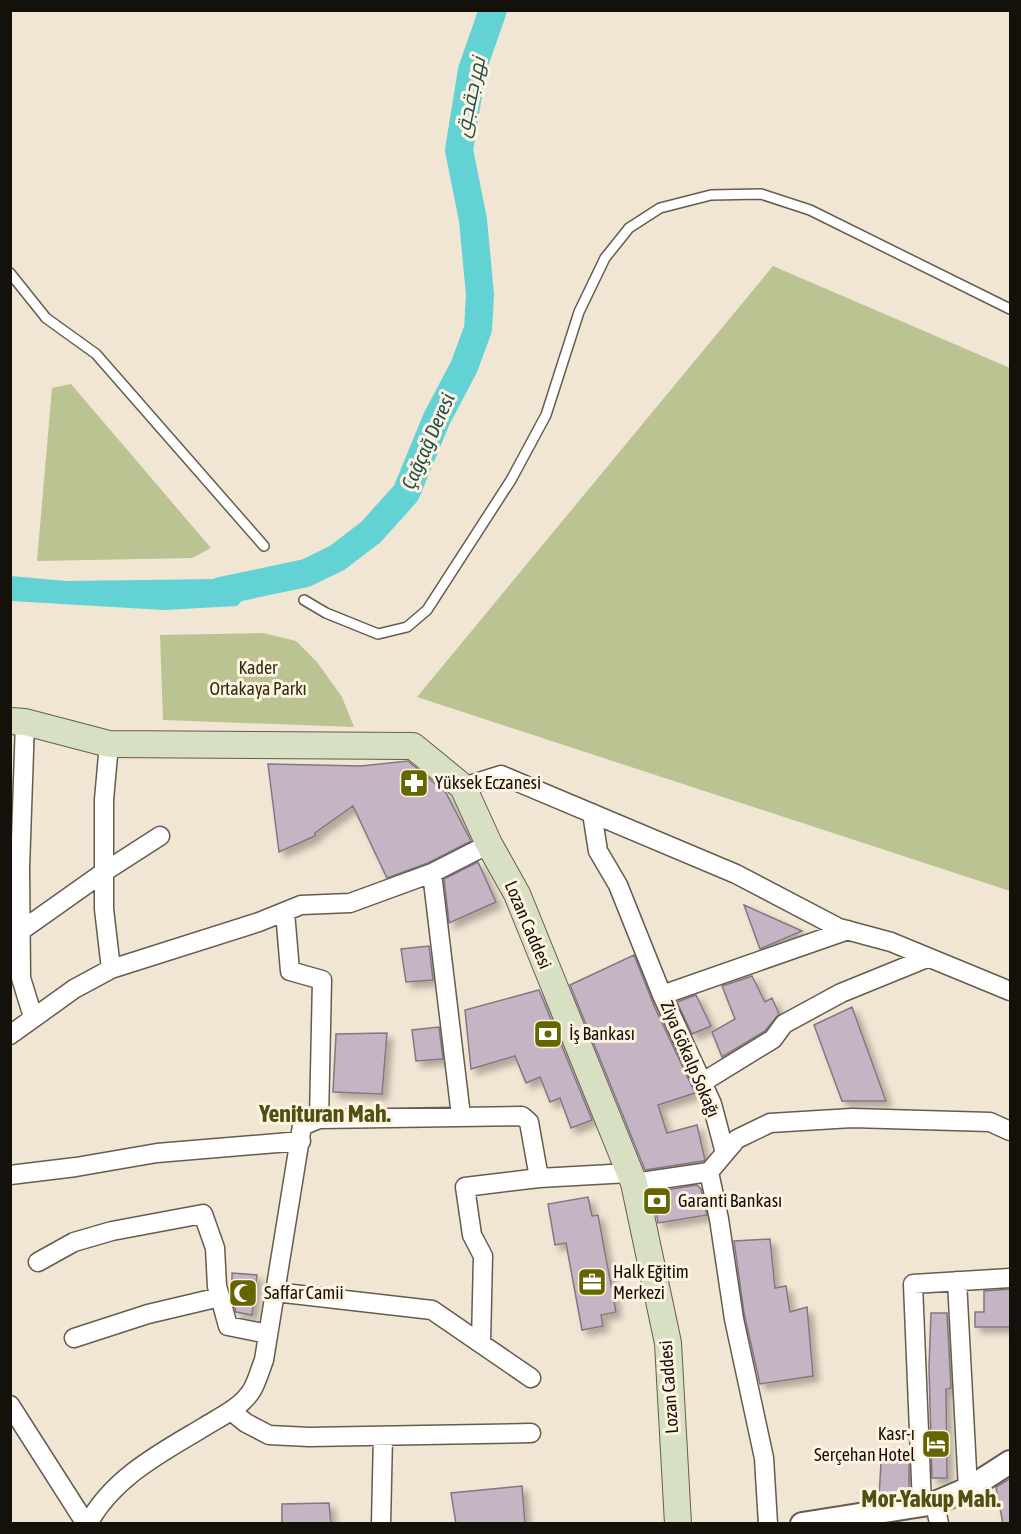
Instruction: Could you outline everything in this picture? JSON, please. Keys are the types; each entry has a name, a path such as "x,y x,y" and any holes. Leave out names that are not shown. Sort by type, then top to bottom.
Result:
{"main road":[{"name":"Lozan Caddesi","path":"17,722 108,744 413,746 463,787 489,844 517,894 631,1178 668,1343 678,1524"}],"street":[{"path":"17,722 16,935 21,978 33,1017"},
{"path":"108,744 104,800 104,909 111,969"},
{"path":"463,787 501,775 736,874 839,928 891,942 1011,991"},
{"name":"Ziya Gökalp Sokağı","path":"592,813 598,851 618,885 662,995 703,1082 712,1104 725,1153"},
{"path":"16,935 104,872 160,836"},
{"path":"10,1035 74,988 111,969 259,922 301,905 350,903 432,873 489,844"},
{"path":"432,873 461,1116"},
{"path":"285,912 290,971 322,980 319,1119"},
{"path":"662,995 848,930"},
{"path":"703,1082 773,1039 784,1024 841,993 927,958"},
{"path":"10,1404 87,1524 97,1507 120,1482 165,1450 231,1411 251,1392 264,1360 302,1126 319,1119 522,1116 529,1122 539,1178"},
{"path":"481,1343 483,1256 472,1235 465,1187 539,1178 631,1178 709,1172 737,1139 770,1123 852,1118 990,1122 1011,1131"},
{"path":"10,1175 76,1167 157,1153 301,1141"},
{"path":"709,1172 719,1219 734,1320 764,1458 768,1524"},
{"path":"38,1262 74,1242 112,1231 203,1214 215,1248 217,1286 228,1326 268,1334"},
{"path":"932,1511 912,1284 1011,1278"},
{"path":"957,1281 968,1489"},
{"path":"275,1292 432,1310 531,1378"},
{"path":"74,1338 148,1314 220,1298"},
{"path":"231,1411 246,1424 269,1435 309,1437 531,1433"},
{"path":"381,1524 383,1436"},
{"path":"802,1524 932,1511 1011,1462"}],"lane":[{"path":"304,600 326,613 378,634 408,627 427,610 511,480 546,415 579,312 605,258 629,228 660,208 711,195 761,194 810,210 1011,309"},
{"path":"10,273 46,318 96,354 264,546"}],"green space":[{"path":"773,266 1010,368 1010,891 417,697"},
{"path":"71,384 211,548 192,558 37,561 52,388"},
{"name":"Kader Ortakaya Parkı","path":"263,633 296,641 317,662 342,697 354,727 163,720 160,635"}],"water":[{"path":"11,576 66,581 219,579 258,584 237,606 164,610 11,601"}],"building":[{"path":"408,761 446,793 471,841 428,863 387,878 353,806 315,833 315,836 279,852 268,764 361,766"},
{"path":"478,862 496,902 449,923 444,879"},
{"path":"744,905 802,931 760,949"},
{"path":"429,946 433,980 406,982 401,949"},
{"path":"634,955 655,1008 695,1093 658,1105 667,1133 697,1125 705,1160 703,1161 645,1170 570,985"},
{"path":"752,976 765,1002 772,998 779,1014 765,1031 722,1057 712,1032 735,1019 722,986"},
{"path":"539,990 592,1120 571,1128 560,1098 550,1102 540,1077 526,1083 515,1056 471,1069 465,1010"},
{"path":"696,995 711,1026 692,1034 677,1002"},
{"path":"852,1007 886,1101 842,1101 814,1025"},
{"path":"439,1027 443,1059 416,1061 412,1030"},
{"path":"387,1033 382,1094 333,1092 336,1034"},
{"path":"697,1185 701,1189 707,1215 658,1223 653,1192"},
{"name":"Halk Eğitim Merkezi","path":"588,1197 592,1216 598,1215 616,1312 601,1315 603,1326 582,1330 566,1243 555,1245 548,1204"},
{"path":"770,1239 775,1288 786,1286 790,1312 807,1307 813,1376 760,1384 744,1313 734,1241"},
{"name":"Saffar Camii","path":"232,1273 257,1275 252,1315 236,1312 232,1298"},
{"path":"1011,1289 1011,1327 975,1327 975,1312 984,1312 984,1291"},
{"path":"931,1313 947,1313 951,1388 946,1389 947,1478 932,1478 929,1367"},
{"path":"881,1462 909,1462 909,1493 879,1498"},
{"path":"1011,1478 1011,1524 1003,1524 996,1487"},
{"path":"522,1486 525,1524 456,1524 451,1493"},
{"path":"329,1503 331,1524 282,1524 282,1504"}],"waterway":[{"name":"Çağçağ Deresi","path":"221,591 306,573 337,558 371,532 406,493 437,418 464,367 478,329 480,295 473,220 459,150 472,70 493,10"}],"place":[{"name":"Yüksek Eczanesi","path":"414,783"},
{"name":"İş Bankası","path":"548,1034"},
{"name":"Garanti Bankası","path":"657,1201"},
{"name":"Halk Eğitim Merkezi","path":"592,1282"},
{"name":"Saffar Camii","path":"243,1293"},
{"name":"Kasr-ı Serçehan Hotel","path":"936,1444"}],"district":[{"name":"Yenituran Mah.","path":"325,1114"},
{"name":"Mor-Yakup Mah.","path":"931,1499"}],"water label":[{"name":"نهر جقجق","path":"470,97"}]}
